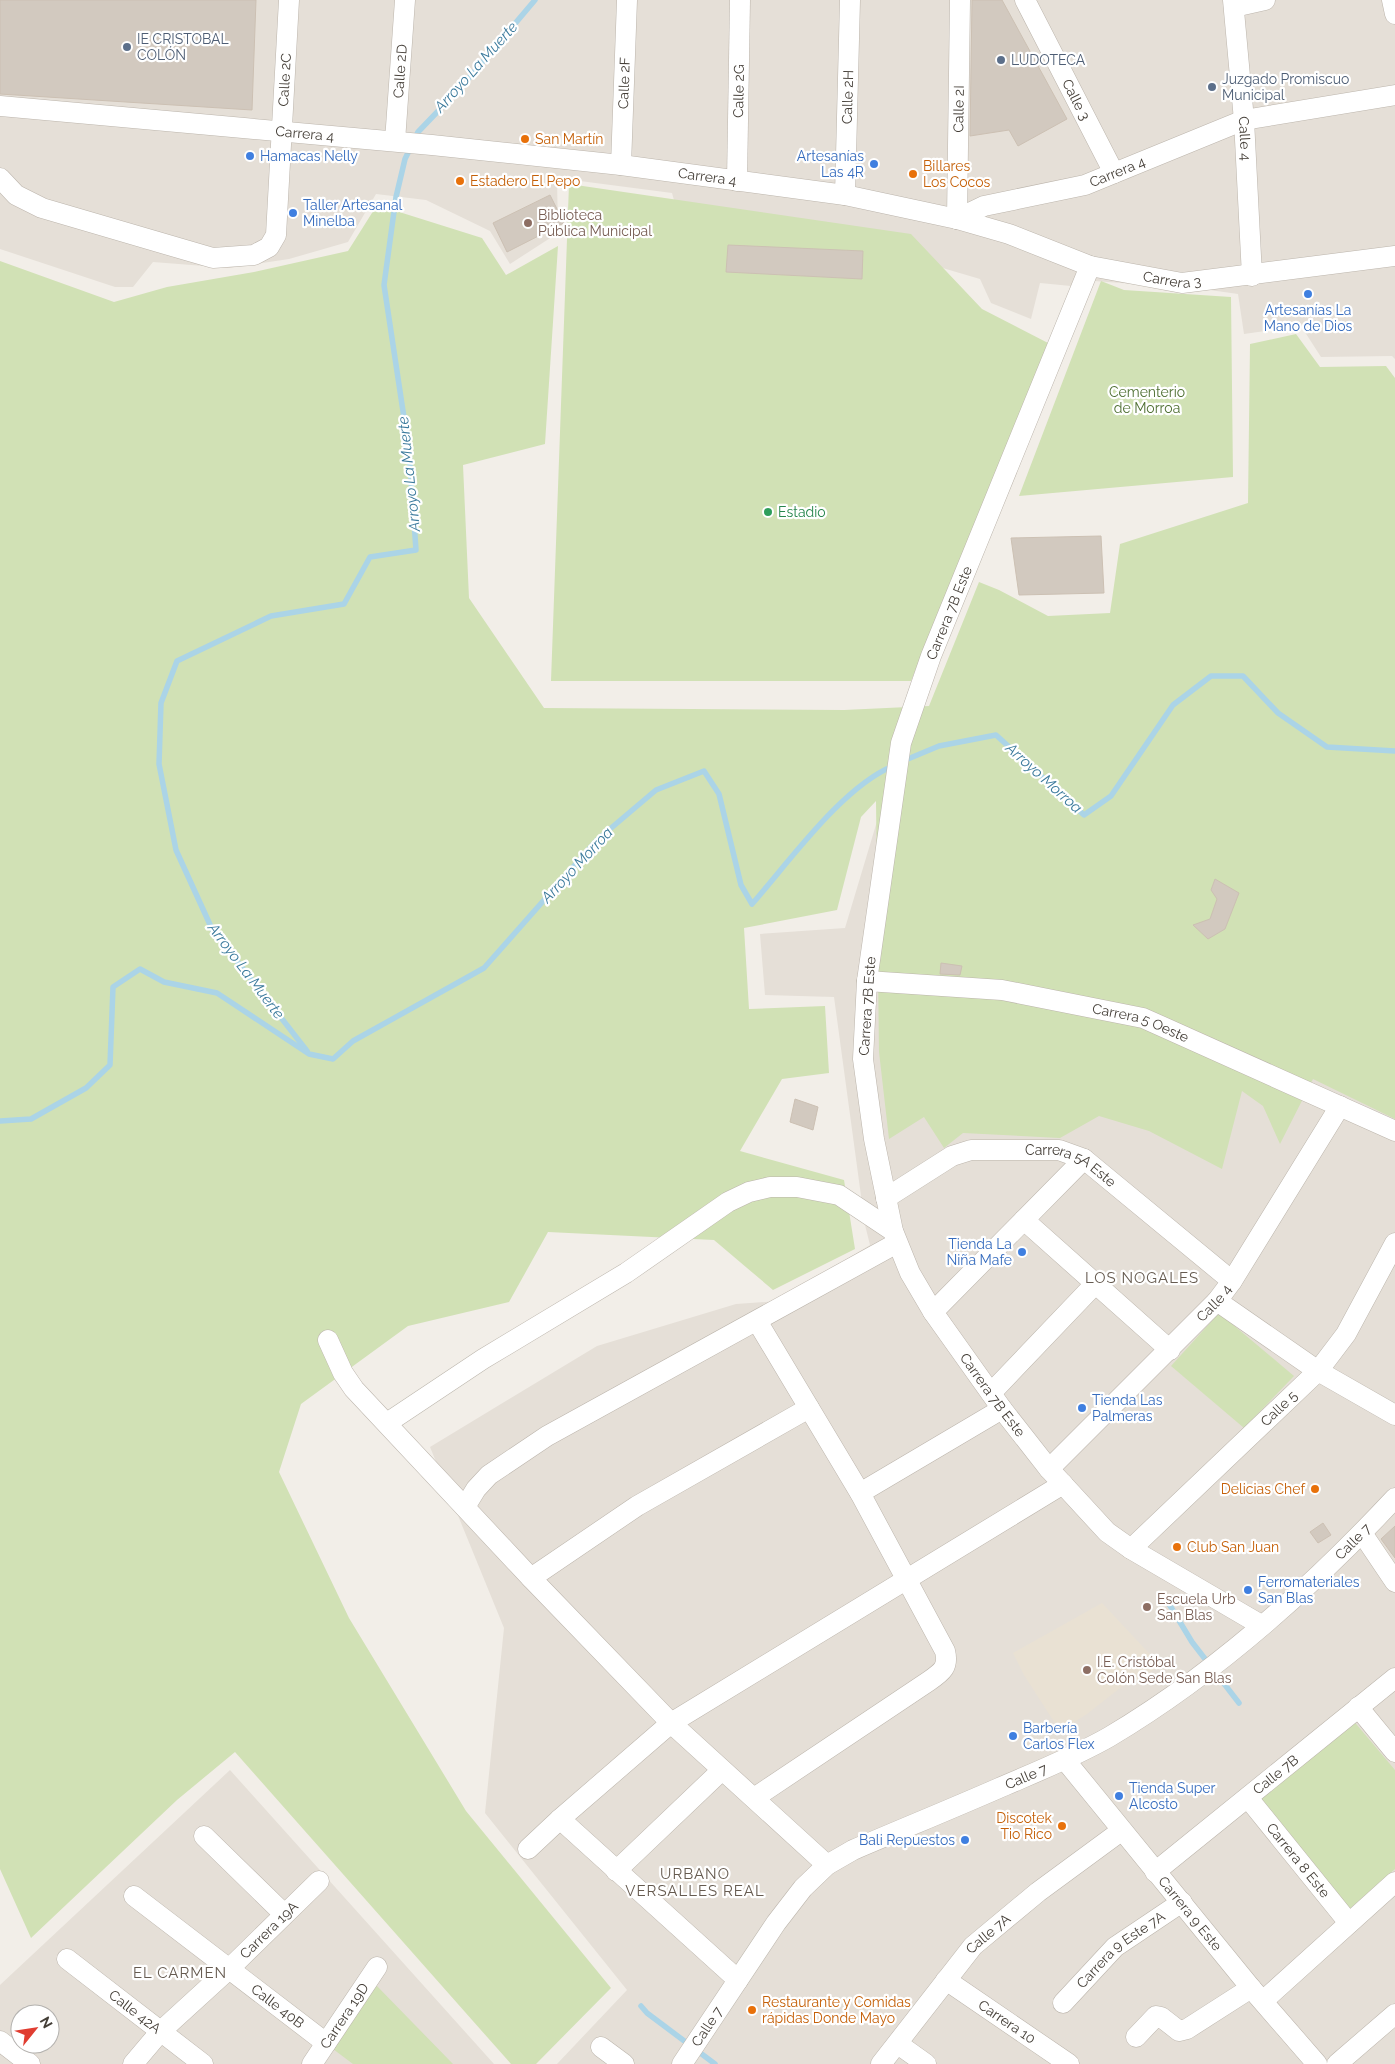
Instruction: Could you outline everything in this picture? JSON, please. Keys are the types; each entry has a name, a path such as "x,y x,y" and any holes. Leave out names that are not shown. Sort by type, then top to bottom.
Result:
{"street":[{"name":"Calle 2C","path":"0,178 16,195 42,208 213,258 254,255 269,248 276,235 290,0"},
{"name":"Calle 2D","path":"401,142 405,0"},
{"name":"Calle 2F","path":"621,165 627,0"},
{"name":"Calle 2G","path":"737,181 740,0"},
{"name":"Calle 2H","path":"845,195 850,0"},
{"name":"Calle 2I","path":"957,219 960,0"},
{"name":"Calle 3","path":"1025,0 1114,173"},
{"path":"1234,4 1265,0"},
{"path":"1392,0 1395,14"},
{"name":"Calle 4","path":"1234,4 1244,120 1252,276"},
{"name":"Carrera 4","path":"0,106 283,130 621,165 845,195 957,219 984,206 1085,185 1244,120 1395,95"},
{"name":"Carrera 3","path":"957,219 1009,234 1090,266 1182,283 1252,276 1395,256"},
{"name":"Carrera 7B Este","path":"1090,266 931,656 900,743 867,981 863,1059 886,1198 895,1237 910,1273 933,1312 996,1401 1049,1469 1107,1532 1131,1549 1261,1625"},
{"name":"Carrera 5 Oeste","path":"867,981 1002,990 1143,1018 1395,1131"},
{"name":"Calle 4","path":"1049,1469 1217,1301 1232,1281 1340,1106"},
{"name":"Carrera 5A Este","path":"886,1198 952,1156 971,1150 1059,1150 1084,1159 1232,1281"},
{"path":"933,1312 1084,1159"},
{"path":"387,1422 483,1359 626,1273 728,1202 749,1192 770,1187 797,1187 839,1195 852,1202 895,1237 757,1321 547,1436 511,1459 489,1476 476,1489 465,1507"},
{"path":"1024,1220 1170,1350"},
{"name":"Calle 5","path":"1131,1549 1318,1370 1346,1334 1395,1243"},
{"path":"860,1494 996,1401 1096,1283"},
{"path":"1217,1301 1318,1370 1395,1415"},
{"path":"754,1798 930,1682 946,1667 945,1651 860,1494 757,1321"},
{"path":"328,1340 343,1373 354,1389 387,1422 531,1578 671,1722 827,1865"},
{"path":"531,1578 637,1506 809,1408"},
{"path":"528,1850 560,1819 671,1722 1063,1484"},
{"name":"Calle 7","path":"689,2052 803,1888 827,1865 853,1850 1065,1760 1143,1715 1212,1667 1261,1625 1362,1533 1395,1498"},
{"path":"1362,1533 1395,1582"},
{"name":"Calle 7B","path":"1155,1872 1395,1678"},
{"path":"1358,1707 1395,1752"},
{"name":"Carrera 9 Este","path":"1065,1760 1121,1831 1317,2064"},
{"path":"616,1871 722,1770"},
{"name":"Carrera 8 Este","path":"1248,1798 1349,1923"},
{"path":"560,1819 738,1980"},
{"name":"Calle 7A","path":"881,2064 973,1946 1038,1892 1121,1831"},
{"path":"204,1836 284,1914"},
{"name":"Carrera 19A","path":"133,2064 160,2032 229,1969 319,1881"},
{"path":"1136,2037 1156,2016 1161,2017 1179,2031 1187,2029 1257,1994 1349,1923 1395,1882"},
{"name":"Calle 40B","path":"134,1896 326,2044"},
{"name":"Carrera 9 Este 7A","path":"1063,2003 1116,1947 1182,1902"},
{"name":"Calle 42A","path":"67,1959 203,2064"},
{"name":"Carrera 19D","path":"312,2064 377,1967"},
{"name":"Carrera 10","path":"946,1980 1069,2064"},
{"path":"1342,2062 1395,2014"},
{"path":"0,2041 30,2064"},
{"path":"898,2044 926,2064"},
{"path":"601,2047 624,2064"}],"shaded area":[{"path":"0,0 1395,0 1395,359 1392,356 1321,357 1301,326 1244,334 1238,294 1203,289 1094,281 1071,286 1040,283 1031,319 991,303 980,279 885,251 701,297 672,193 557,178 558,233 510,264 490,231 426,200 376,194 348,242 289,259 230,268 153,262 133,287 115,287 0,249"},
{"path":"1395,770 1395,2064 557,2064 627,1990 485,1813 504,1628 430,1447 597,1346 736,1304 778,1301 870,1245 865,1225 834,997 765,995 760,934 845,928 878,818"},
{"name":"I.E. Cristóbal Colón Sede San Blas","path":"1102,1603 1160,1665 1137,1681 1129,1681 1087,1714 1060,1731 1024,1675 1013,1653"},
{"path":"230,1770 494,2064 0,2064 0,1985"}],"green space":[{"name":"Estadio","path":"569,184 911,234 982,309 1048,343 911,681 551,681"},
{"path":"377,205 482,238 506,275 558,246 545,444 463,465 469,598 544,708 844,710 929,706 979,582 999,590 1048,616 1110,613 1120,544 1248,503 1250,344 1296,334 1320,367 1386,366 1395,378 1395,1119 1313,1079 1280,1144 1263,1106 1242,1091 1222,1169 1149,1131 1099,1116 1060,1138 963,1133 944,1148 924,1117 889,1139 879,1052 876,801 861,817 837,910 744,928 749,1009 825,1006 829,1073 782,1079 740,1151 844,1180 855,1249 773,1290 714,1240 548,1232 509,1302 408,1326 301,1404 279,1472 349,1618 466,1811 611,1988 536,2064 511,2064 235,1752 177,1800 31,1938 0,1869 0,261 114,302 167,287 254,272 348,251"},
{"name":"Cementerio de Morroa","path":"1101,281 1124,290 1231,297 1233,477 1019,496"},
{"path":"1219,1313 1294,1376 1244,1428 1171,1366"},
{"path":"1352,1719 1395,1770 1395,1869 1345,1913 1253,1798"},
{"path":"374,1983 453,2064 353,2064 329,2046"}],"building":[{"name":"IE CRISTOBAL COLÓN","path":"0,0 256,0 252,110 0,94"},
{"name":"LUDOTECA","path":"972,0 1002,0 1067,119 1018,146 1009,130 970,136"},
{"name":"Biblioteca Pública Municipal","path":"550,195 564,223 507,252 493,223"},
{"path":"728,245 863,251 862,279 726,272"},
{"path":"1101,536 1104,593 1019,595 1011,538"},
{"path":"1215,879 1239,893 1225,929 1208,939 1193,925 1210,919 1217,899 1211,890"},
{"path":"941,963 962,966 960,975 940,974"},
{"path":"795,1099 818,1107 813,1130 790,1122"},
{"path":"1323,1523 1331,1535 1318,1543 1310,1532"},
{"path":"1395,1526 1395,1558 1381,1539"}],"waterway":[{"name":"Arroyo La Muerte","path":"307,1051 212,929 176,850 159,764 161,703 177,661 271,616 344,604 370,557 416,550 409,451 384,285 396,197 405,159 418,132 463,85 535,0"},
{"name":"Arroyo Morroa","path":"903,761 939,746 996,735 1084,815 1111,796 1173,705 1211,676 1243,676 1278,713 1327,747 1395,751"},
{"name":"Arroyo Morroa","path":"0,1121 31,1119 86,1088 110,1065 113,987 140,969 164,982 217,993 309,1054 333,1059 353,1041 484,968 597,840 656,790 704,771 719,794 741,885 752,904 799,847 836,808 874,776 893,766"},
{"path":"1163,1594 1192,1642 1239,1703"},
{"path":"641,2006 647,2013 715,2064"}],"place":[{"name":"IE CRISTOBAL COLÓN","path":"127,47"},
{"name":"LUDOTECA","path":"1001,60"},
{"name":"Juzgado Promiscuo Municipal","path":"1212,87"},
{"name":"San Martín","path":"525,139"},
{"name":"Hamacas Nelly","path":"250,156"},
{"name":"Artesanías Las 4R","path":"874,164"},
{"name":"Billares Los Cocos","path":"913,174"},
{"name":"Estadero El Pepo","path":"460,181"},
{"name":"Taller Artesanal Minelba","path":"293,213"},
{"name":"Biblioteca Pública Municipal","path":"528,223"},
{"name":"Artesanías La Mano de Dios","path":"1308,294"},
{"name":"Estadio","path":"768,512"},
{"name":"Tienda La Niña Mafe","path":"1022,1252"},
{"name":"Tienda Las Palmeras","path":"1082,1408"},
{"name":"Delicias Chef","path":"1315,1489"},
{"name":"Club San Juan","path":"1177,1547"},
{"name":"Ferromateriales San Blas","path":"1248,1590"},
{"name":"Escuela Urb San Blas","path":"1147,1607"},
{"name":"I.E. Cristóbal Colón Sede San Blas","path":"1087,1670"},
{"name":"Barbería Carlos Flex","path":"1013,1736"},
{"name":"Tienda Super Alcosto","path":"1119,1796"},
{"name":"Discotek Tio Rico","path":"1062,1826"},
{"name":"Bali Repuestos","path":"965,1840"},
{"name":"Restaurante y Comidas rápidas Donde Mayo","path":"752,2010"}],"district":[{"name":"LOS NOGALES","path":"1142,1278"},
{"name":"URBANO VERSALLES REAL","path":"695,1882"},
{"name":"EL CARMEN","path":"180,1973"}]}
